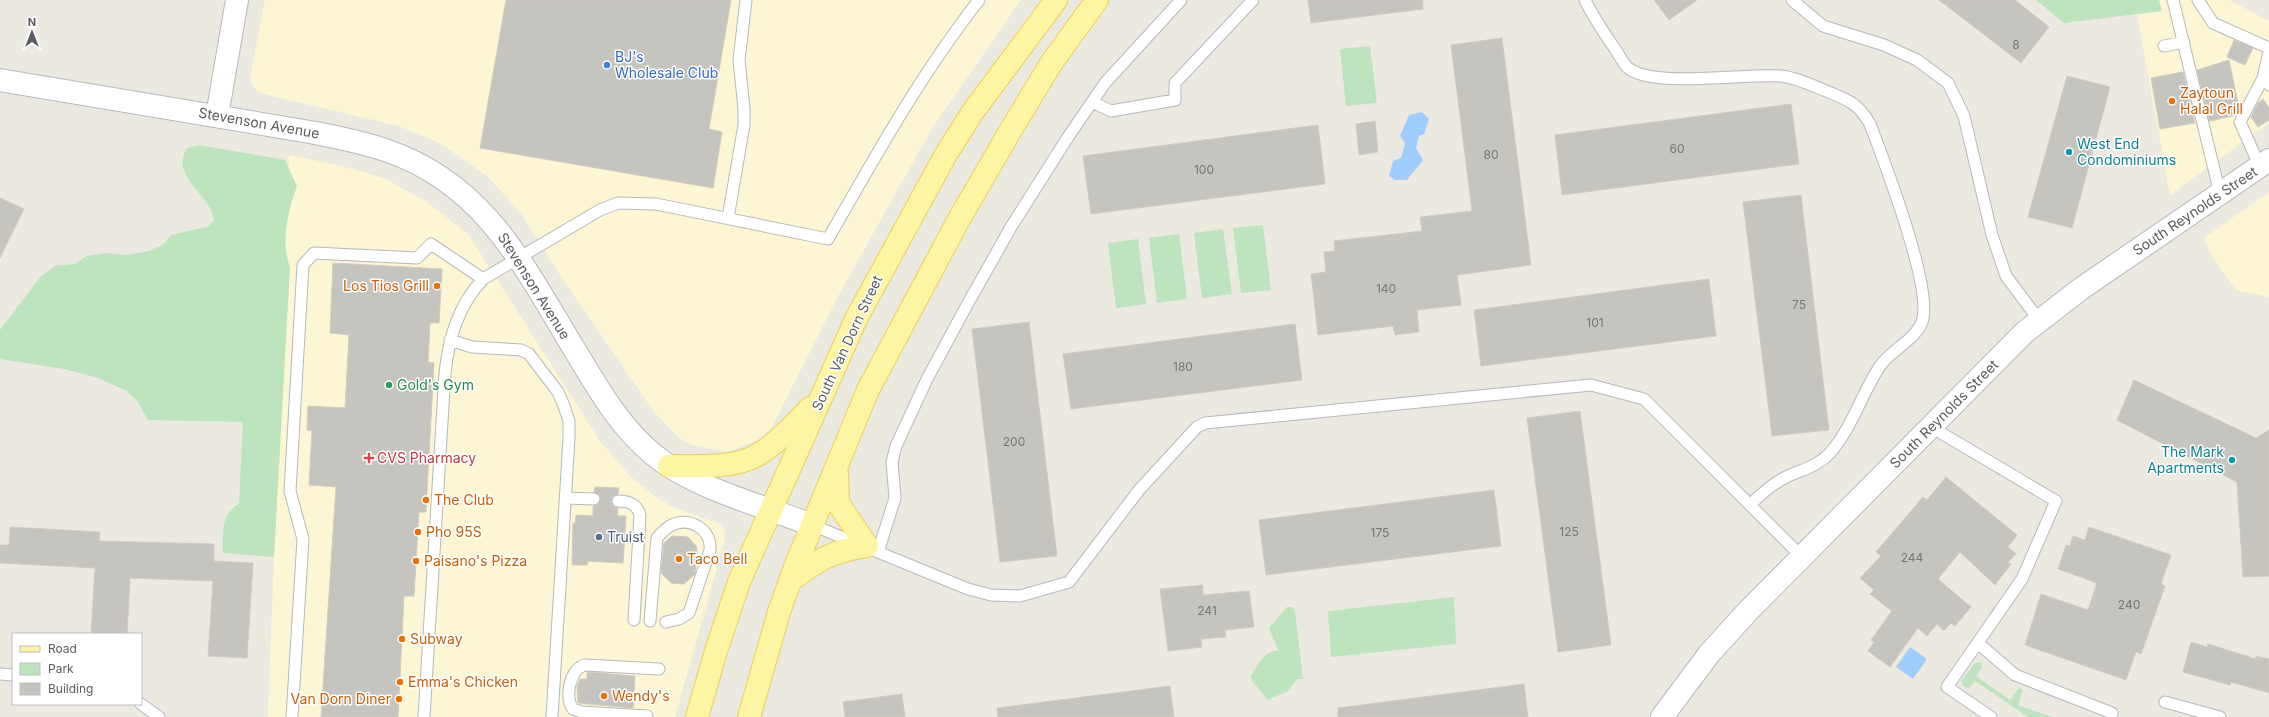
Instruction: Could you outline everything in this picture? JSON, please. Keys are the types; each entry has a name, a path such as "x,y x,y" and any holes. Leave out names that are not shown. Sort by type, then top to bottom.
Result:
{"main road":[{"path":"1023,43 1040,0"},
{"name":"South Van Dorn Street","path":"697,717 716,651 739,582 820,398 874,283 945,156 972,113 1056,0"},
{"path":"749,717 791,580 837,463 868,390 958,221 1052,62 1097,0"},
{"path":"669,466 719,466 754,459 777,442 820,398"},
{"path":"837,463 836,492 838,503 873,549"},
{"path":"791,580 816,561 835,552 873,549"}],"street":[{"path":"217,116 237,0"},
{"name":"Stevenson Avenue","path":"0,80 217,116 358,142 411,160 429,170 464,195 492,222 519,259 603,398 632,434 669,466 702,483 812,525"},
{"name":"South Reynolds Street","path":"1662,717 1709,654 1931,426 2039,320 2082,288 2264,163"}],"lane":[{"path":"728,218 744,125 744,109 739,60 746,0"},
{"path":"424,717 445,373 450,340 463,306 472,291 483,279 600,210 618,203 656,204 828,238 907,105 962,22 979,0"},
{"path":"873,549 895,498 892,462 902,428 927,379 1011,227 1092,102 1117,69 1181,0"},
{"path":"1092,102 1112,111 1176,100 1176,83 1253,0"},
{"path":"1585,0 1627,67 1641,74 1681,80 1756,74 1782,76 1807,83 1852,102 1862,110 1870,124 1904,224 1920,273 1925,308 1921,323 1880,366 1848,425 1830,453 1812,467 1789,476 1769,487 1750,505"},
{"path":"1792,0 1823,26 1884,45 1917,60 1948,83 1964,116 1992,235 2006,276 2039,320"},
{"path":"2173,0 2220,194"},
{"path":"2198,0 2213,23 2269,48"},
{"path":"2164,46 2184,42"},
{"path":"2264,163 2240,122 2266,82 2269,52"},
{"path":"292,717 303,539 290,491 303,265 314,253 417,258 431,244 483,279"},
{"path":"450,340 472,347 521,350 529,354 558,392 570,421 552,717"},
{"path":"812,525 968,589 991,595 1020,596 1069,582 1139,490 1197,427 1205,423 1591,385 1644,399 1802,557"},
{"path":"1931,426 2056,501 2022,579 1947,686 1991,717"},
{"path":"566,498 594,500"},
{"path":"618,501 631,503 638,510 640,515 634,620"},
{"path":"650,621 657,538 665,529 675,524 691,524 706,532 709,537 710,550 689,613 679,619 666,622"},
{"path":"1978,643 2015,675 2112,713 2110,717"},
{"path":"647,716 582,712 573,708 570,701 571,676 576,668 585,665 659,669"},
{"path":"0,674 12,675"},
{"path":"2165,702 2220,717"},
{"path":"142,705 159,717"}],"shaded area":[{"path":"265,0 1021,0 931,130 837,298 772,427 760,439 727,452 692,445 679,438 654,412 558,272 520,212 487,176 440,143 399,126 268,95 258,91 252,84 250,77"},
{"path":"2159,0 2229,0 2269,21 2269,123 2170,195 2137,14 2162,11"},
{"path":"289,155 342,166 383,178 424,200 468,234 600,441 618,462 631,477 672,507 720,524 725,531 725,539 675,717 268,717"},
{"path":"2269,192 2269,297 2236,290 2212,256 2204,238"}],"green space":[{"path":"2036,0 2159,0 2162,11 2064,23"},
{"path":"1370,46 1377,103 1346,106 1340,49"},
{"path":"200,145 285,160 297,186 288,216 285,237 287,257 290,267 274,557 223,553 224,525 228,513 239,503 243,422 148,420 137,401 127,391 98,378 64,369 0,359 0,330 41,276 55,266 75,264 86,256 109,253 126,255 149,251 164,244 171,235 207,227 214,221 212,212 187,177 183,168 183,158 187,148"},
{"path":"1263,225 1271,290 1241,293 1233,228"},
{"path":"1223,229 1232,294 1202,298 1194,233"},
{"path":"1179,234 1187,299 1157,303 1149,238"},
{"path":"1138,239 1146,304 1116,308 1108,243"},
{"path":"1454,597 1456,644 1331,657 1328,611"},
{"path":"1287,607 1292,607 1295,611 1303,679 1297,679 1288,691 1268,700 1250,678 1264,657 1273,651 1278,650 1269,628"},
{"path":"1981,662 1982,667 1976,676 2010,700 2019,688 2023,690 2018,705 2052,717 2028,717 1975,681 1969,688 1964,687 1961,681 1975,663"}],"water":[{"path":"1422,112 1429,119 1424,134 1419,136 1416,148 1423,160 1407,180 1395,180 1389,176 1393,161 1401,158 1405,143 1400,136 1409,115"},
{"path":"1910,647 1927,659 1913,679 1896,667"}],"building":[{"name":"BJ's Wholesale Club","path":"506,0 731,0 709,129 722,132 713,188 480,148"},
{"path":"1308,0 1423,0 1423,9 1311,23"},
{"path":"1654,0 1697,0 1669,20"},
{"path":"1939,0 2015,0 2049,27 2021,63"},
{"path":"1502,38 1531,265 1457,275 1461,305 1417,310 1419,332 1395,335 1393,326 1318,335 1311,274 1326,272 1324,252 1335,251 1334,241 1422,231 1420,217 1472,211 1451,45"},
{"path":"2234,40 2253,48 2245,65 2227,57"},
{"path":"2229,60 2239,108 2236,115 2211,121 2209,120 2197,70"},
{"name":"Zaytoun Halal Grill","path":"2183,72 2195,123 2160,129 2151,78"},
{"name":"West End Condominiums","path":"2067,76 2110,87 2072,228 2028,217"},
{"path":"2263,99 2269,108 2269,120 2258,127 2251,117 2258,103"},
{"path":"1791,104 1799,164 1562,195 1555,135"},
{"path":"1375,121 1378,152 1359,155 1356,124"},
{"path":"1318,125 1325,184 1091,214 1083,156"},
{"path":"1801,195 1829,430 1772,436 1743,202"},
{"path":"0,198 24,209 0,258"},
{"path":"333,263 442,269 439,323 430,323 428,362 434,363 426,512 419,512 414,596 404,596 398,717 321,717 336,487 309,485 312,431 307,430 308,406 345,408 349,335 330,333"},
{"path":"1709,279 1716,336 1481,366 1474,310"},
{"path":"1029,322 1057,556 1000,562 972,329"},
{"path":"1295,324 1302,380 1071,409 1063,354"},
{"name":"The Mark Apartments","path":"2134,380 2256,438 2269,430 2269,576 2243,577 2237,482 2117,420"},
{"path":"1580,411 1611,645 1558,652 1527,418"},
{"path":"1946,477 2017,535 2008,547 2016,554 2008,562 2011,564 1995,585 1960,552 1938,579 1971,607 1955,626 1951,623 1944,631 1937,624 1927,636 1918,628 1890,667 1868,651 1874,642 1871,640 1892,611 1870,594 1874,590 1860,578 1881,556 1876,552 1923,497 1927,500"},
{"name":"Truist","path":"595,487 619,488 618,494 612,497 611,501 614,507 618,508 617,516 626,516 623,563 588,561 587,565 572,565 573,523 575,523 576,515 593,516 593,506 598,505 601,500 600,495 594,492"},
{"path":"1494,490 1501,546 1266,575 1259,520"},
{"path":"10,527 100,532 99,541 214,544 214,561 253,563 247,658 208,656 213,581 130,578 127,633 91,633 95,568 0,563 0,545 9,545"},
{"path":"2089,527 2171,555 2161,584 2165,586 2141,654 2136,652 2126,680 2025,645 2041,594 2088,610 2097,583 2058,569 2066,545 2070,546 2073,536 2085,540"},
{"name":"Taco Bell","path":"672,536 688,537 697,547 695,574 684,584 671,583 661,573 664,543"},
{"path":"1203,585 1203,595 1249,591 1254,627 1225,630 1226,637 1201,639 1202,647 1168,651 1160,589"},
{"path":"2191,642 2207,647 2208,644 2256,659 2256,656 2269,659 2269,693 2231,682 2230,685 2183,672"},
{"name":"Wendy's","path":"587,672 635,676 633,708 578,703 577,686 580,679 587,679"},
{"path":"1524,684 1528,717 1338,717 1338,708"},
{"path":"1170,686 1174,717 998,717 997,708"},
{"path":"902,694 905,717 845,717 843,702"}],"place":[{"name":"BJ's Wholesale Club","path":"607,65"},
{"name":"Zaytoun Halal Grill","path":"2172,101"},
{"name":"West End Condominiums","path":"2069,152"},
{"name":"Los Tios Grill","path":"437,286"},
{"name":"Gold's Gym","path":"389,385"},
{"name":"CVS Pharmacy","path":"369,458"},
{"name":"The Mark Apartments","path":"2232,460"},
{"name":"The Club","path":"426,500"},
{"name":"Pho 95S","path":"418,532"},
{"name":"Truist","path":"599,537"},
{"name":"Taco Bell","path":"679,559"},
{"name":"Paisano's Pizza","path":"416,561"},
{"name":"Subway","path":"402,639"},
{"name":"Emma's Chicken","path":"400,682"},
{"name":"Wendy's","path":"604,696"},
{"name":"Van Dorn Diner","path":"399,699"}]}
